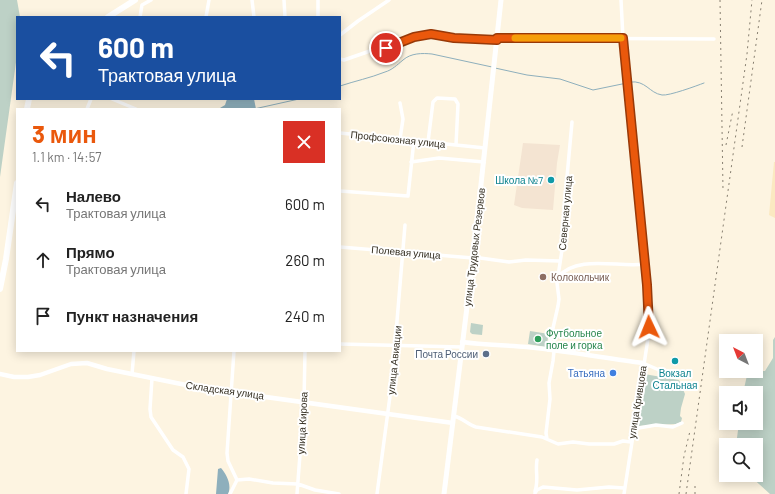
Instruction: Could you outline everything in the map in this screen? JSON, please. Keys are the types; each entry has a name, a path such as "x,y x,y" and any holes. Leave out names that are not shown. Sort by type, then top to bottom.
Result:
{"highway":[{"path":"110,16 135,0"},
{"path":"0,289 16,190"}],"main road":[{"name":"улица Трудовых Резервов","path":"444,494 473,258 501,0"}],"street":[{"path":"140,0 142,4 140,16"},
{"path":"142,4 151,0"},
{"path":"203,0 209,0 206,16"},
{"path":"252,0 254,16"},
{"path":"284,0 285,16"},
{"path":"318,0 318,16"},
{"path":"341,34 390,0"},
{"name":"улица Кривцова","path":"621,0 623,38 634,139 650,319 624,494"},
{"path":"341,59 344,60 370,51 389,47 414,37 431,34 454,38 497,39 714,39"},
{"name":"Профсоюзная улица","path":"428,142 433,102 437,98 448,98 455,99 458,104 456,144"},
{"path":"114,100 134,108"},
{"path":"400,103 403,119 400,139"},
{"name":"Северная улица","path":"548,350 558,306 557,280 565,230 564,210 572,122"},
{"name":"Профсоюзная улица","path":"341,133 485,148"},
{"path":"341,191 408,196 414,140"},
{"path":"411,162 439,158 484,162"},
{"name":"улица Авиации","path":"377,494 396,346 405,225"},
{"name":"Полевая улица","path":"341,246 509,262 526,260 560,261"},
{"path":"557,280 562,274 578,266 586,264 645,264"},
{"path":"341,344 396,346 508,345 643,363 659,370"},
{"path":"547,439 546,433 550,399 549,383 554,351"},
{"path":"132,374 134,352"},
{"path":"234,352 227,457 237,480"},
{"name":"улица Кирова","path":"297,494 304,401 305,352"},
{"name":"Складская улица","path":"0,374 20,378 36,376 71,364 87,363 107,369 201,388 304,401 453,423"},
{"path":"152,378 150,403 151,417 173,450 183,457 189,469 186,494"},
{"path":"454,416 459,417 469,425 476,428 538,436 558,444 573,442 594,444 614,444 623,441 632,442"},
{"path":"633,429 656,425 673,427 682,423"},
{"path":"535,494 538,480 536,470 537,460"},
{"path":"237,480 249,479 273,483 298,484 315,490 339,494"},
{"path":"230,494 237,480"},
{"path":"535,494 537,490 543,487 577,490 606,487 624,488"}],"shaded area":[{"path":"523,143 560,145 553,210 522,208 514,205"},
{"path":"775,162 775,218 769,215"}],"green space":[{"path":"0,0 17,0 20,16 16,16 16,62 0,177"},
{"path":"471,323 483,325 482,335 472,334 470,332"},
{"name":"Футбольное поле и горка","path":"530,331 549,334 546,347 528,344"},
{"path":"775,337 775,494 770,494 757,482 763,482 763,438 737,438 738,430 763,430 763,386 745,386 746,378 763,378 763,371 765,371 773,358 773,340"},
{"path":"644,374 679,380 685,394 681,408 681,422 676,424 638,426 636,424"}],"water":[{"path":"227,100 254,100 256,108 220,108 225,105"},
{"path":"221,468 228,480 228,494 216,494 218,469"}],"waterway":[{"path":"341,86 388,71 406,58 417,54 432,54 492,67"},
{"path":"495,68 527,75 560,79 593,90 627,83"},
{"path":"630,82 640,83 662,95 704,83"},
{"path":"258,108 294,100"}],"railway":[{"path":"720,0 723,190"},
{"path":"686,494 747,54 752,0"},
{"path":"742,147 762,0"},
{"path":"726,145 733,110"},
{"path":"679,494 684,456 690,431"},
{"path":"695,484 695,494"}],"slow traffic":[{"path":"515,38 621,38"}],"place":[{"name":"Школа №7","path":"551,180"},
{"name":"Колокольчик","path":"543,277"},
{"name":"Футбольное поле и горка","path":"538,339"},
{"name":"Почта России","path":"486,354"},
{"name":"Вокзал Стальная","path":"675,361"},
{"name":"Татьяна","path":"613,373"}],"route":[{"path":"386,48 414,37 431,34 454,38 497,40 497,38 623,38 634,139 650,319 649,327"}]}
